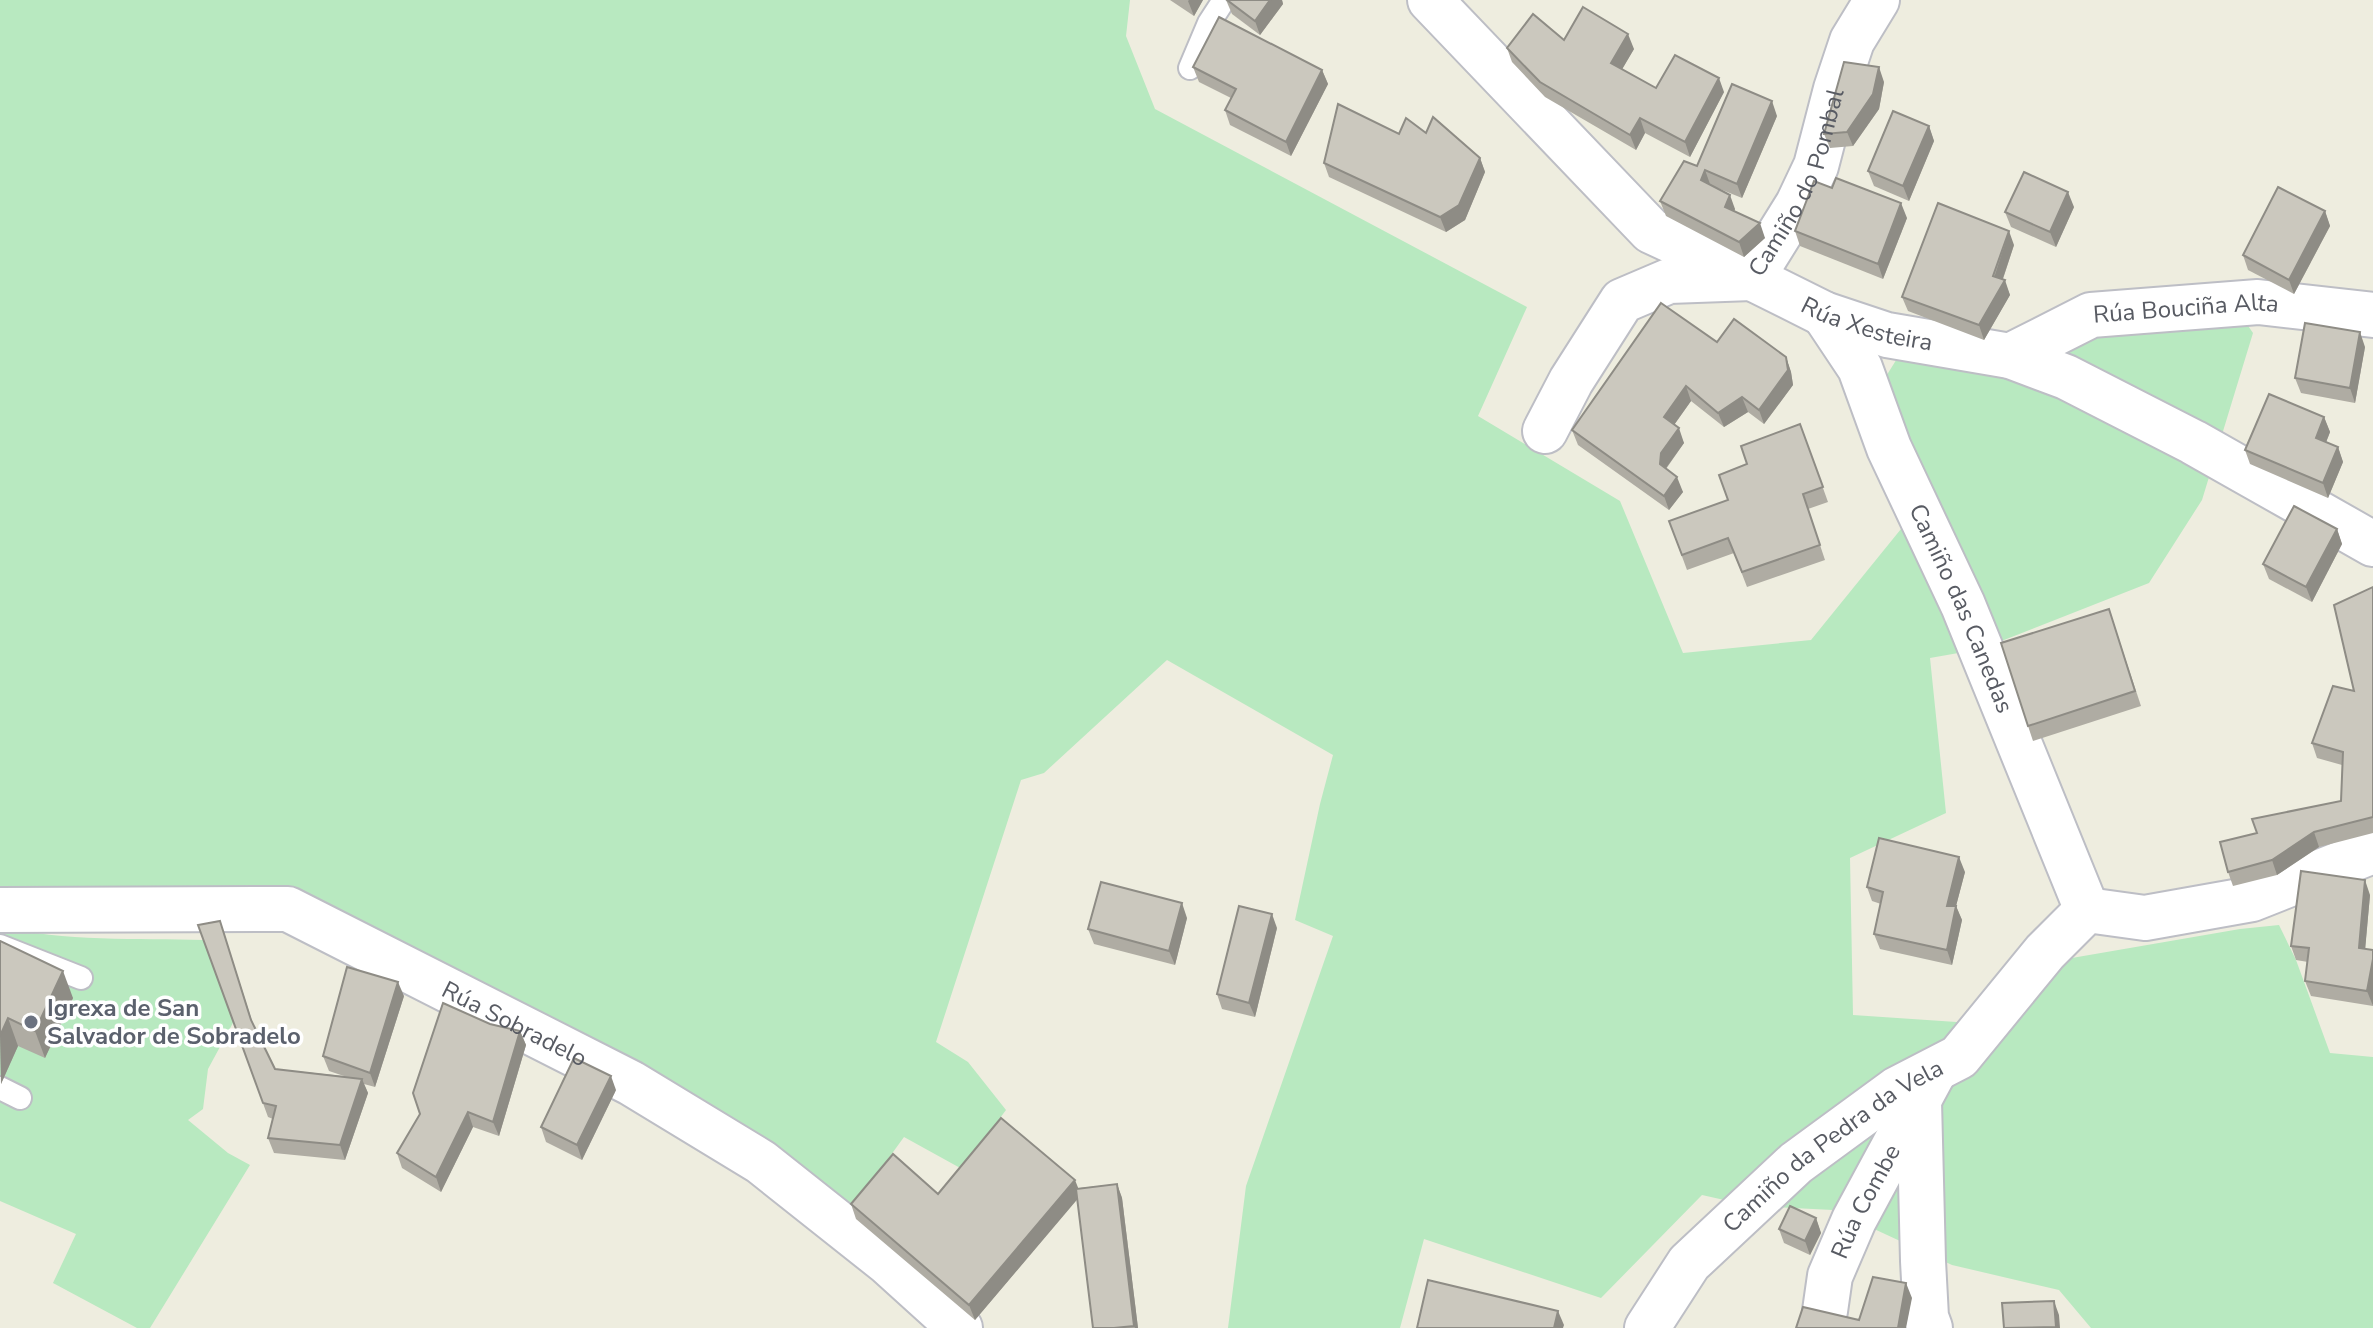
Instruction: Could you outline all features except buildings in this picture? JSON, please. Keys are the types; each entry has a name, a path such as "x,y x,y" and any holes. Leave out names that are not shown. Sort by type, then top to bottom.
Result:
{"street":[{"name":"Rúa Xesteira","path":"1430,0 1651,231 1824,314 1887,335 2010,356 2066,377 2193,442 2373,544"},
{"name":"Camiño do Pombal","path":"1545,431 1571,381 1622,301 1669,281 1752,278 1798,204 1816,166 1852,41 1877,0"},
{"name":"Rúa Bouciña Alta","path":"2010,356 2091,315 2258,302 2373,315"},
{"name":"Camiño das Canedas","path":"1824,314 1860,368 1889,448 1963,605 2087,910"},
{"path":"2087,910 2145,918 2252,899 2373,851"},
{"name":"Rúa Sobradelo","path":"0,910 288,909 631,1083 761,1162 887,1262 960,1328"},
{"name":"Camiño da Pedra da Vela","path":"1647,1328 1689,1263 1796,1163 1897,1089 1927,1084 1959,1057 2045,952 2087,910"},
{"name":"Rúa Combe","path":"1825,1311 1830,1276 1854,1220 1927,1084"},
{"name":"Rúa Combe","path":"1927,1084 1923,1261 1926,1317 1930,1328"}],"lane":[{"path":"1190,68 1209,23 1224,0"},
{"path":"0,946 81,978"}],"green space":[{"path":"0,0 1130,0 1126,36 1155,109 1527,307 1478,416 1620,501 1683,653 1811,640 1918,508 1880,386 1903,349 2233,304 2253,333 2202,500 2149,583 1981,649 1930,658 1946,813 1850,858 1853,1015 1986,1024 2066,959 2279,925 2296,960 2330,1053 2373,1057 2373,1328 2091,1328 2059,1290 1952,1265 1833,1210 1751,1206 1702,1195 1601,1298 1424,1239 1400,1328 1228,1328 1246,1186 1333,936 1295,920 1333,755 1167,660 1044,773 1021,780 936,1042 968,1062 1006,1110 962,1169 904,1137 840,1225 288,909 0,886"},
{"path":"0,926 75,937 204,940 234,1021 208,1069 203,1109 188,1120 228,1153 250,1165 150,1328 137,1328 53,1283 76,1234 0,1201"}],"place":[{"name":"Igrexa de San Salvador de Sobradelo","path":"31,1022"}]}
